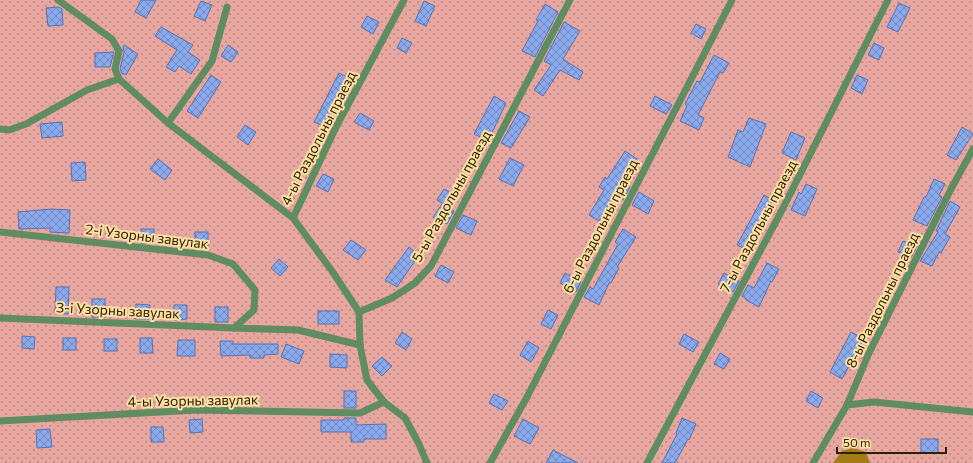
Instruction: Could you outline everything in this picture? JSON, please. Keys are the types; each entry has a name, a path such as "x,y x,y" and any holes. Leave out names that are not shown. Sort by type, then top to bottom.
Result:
{"lane":[{"path":"0,129 9,130 26,124 87,90 119,79 115,69 119,51 112,39 67,8 58,0"},
{"name":"4-ы Раздольны праезд","path":"119,79 168,123 293,218 336,127 404,0"},
{"name":"5-ы Раздольны праезд","path":"359,312 392,298 415,283 431,266 570,0"},
{"name":"6-ы Раздольны праезд","path":"490,463 527,397 732,0"},
{"name":"7-ы Раздольны праезд","path":"647,463 781,212 888,0"},
{"path":"168,123 212,61 227,7"},
{"name":"8-ы Раздольны праезд","path":"813,463 847,405 869,353 951,189 973,149"},
{"path":"293,218 332,271 359,312 360,344 367,380 384,402 405,418 427,463"},
{"name":"2-і Узорны завулак","path":"0,232 208,255 233,264 255,290 254,310 234,328"},
{"name":"3-і Узорны завулак","path":"0,318 298,330 360,344"},
{"name":"4-ы Узорны завулак","path":"0,421 196,410 360,413 384,402"},
{"path":"847,405 874,402 973,412"}],"shaded area":[{"path":"0,0 973,0 973,463 0,463"},
{"path":"853,448 866,452 870,463 833,463 842,451"}],"building":[{"path":"141,0 156,0 146,18 135,12"},
{"path":"201,1 212,5 205,21 194,16"},
{"path":"424,1 435,6 426,26 415,21"},
{"path":"899,3 910,8 898,32 887,27"},
{"path":"545,4 558,12 535,57 522,51"},
{"path":"59,7 62,9 63,25 48,26 46,8"},
{"path":"367,16 379,22 373,34 361,27"},
{"path":"564,22 580,31 563,59 583,72 579,80 560,70 543,96 534,90 551,65 544,61"},
{"path":"696,24 706,29 701,39 691,33"},
{"path":"161,27 193,45 188,52 200,60 191,74 179,66 175,72 166,67 177,50 155,36"},
{"path":"402,38 412,43 406,53 397,48"},
{"path":"874,43 884,48 879,60 868,55"},
{"path":"124,45 138,54 126,75 122,73 120,69"},
{"path":"228,45 238,52 231,62 221,56"},
{"path":"114,52 110,67 95,67 95,53"},
{"path":"714,55 729,63 723,73 720,72 698,115 704,118 699,130 680,121 687,106 685,104 697,81 700,82"},
{"path":"339,73 347,77 344,84 347,86 340,101 337,99 323,126 314,122"},
{"path":"211,75 221,82 198,118 187,111"},
{"path":"857,75 868,80 862,94 851,88"},
{"path":"494,96 506,103 490,137 488,136 486,140 474,134"},
{"path":"655,96 672,105 666,114 650,106"},
{"path":"519,111 530,117 511,148 501,143"},
{"path":"360,113 374,121 369,130 354,122"},
{"path":"749,118 766,124 750,167 728,157 738,130 743,132"},
{"path":"62,122 63,136 42,138 40,124"},
{"path":"245,125 256,132 248,145 237,137"},
{"path":"962,127 973,134 956,160 947,155"},
{"path":"791,132 805,138 796,160 782,153"},
{"path":"625,151 637,159 622,182 630,187 623,200 614,196 599,221 589,215 604,190 599,187 605,177 607,179"},
{"path":"510,158 524,165 513,186 499,179"},
{"path":"158,159 172,170 165,180 150,169"},
{"path":"85,162 86,180 72,181 71,163"},
{"path":"323,174 334,179 328,192 316,186"},
{"path":"934,179 945,184 939,195 942,197 927,226 913,220"},
{"path":"806,184 817,189 805,216 791,210 799,192 801,194"},
{"path":"444,189 457,196 450,208 437,200"},
{"path":"639,192 654,201 648,214 632,205"},
{"path":"764,195 773,200 747,250 737,245"},
{"path":"950,201 960,207 945,234 950,237 941,253 939,252 932,266 920,261 938,232 936,231"},
{"path":"442,204 454,211 447,224 433,217"},
{"path":"51,209 70,210 69,233 50,232 50,228 19,229 18,212"},
{"path":"463,215 477,221 471,235 456,228"},
{"path":"141,229 154,229 154,243 141,243"},
{"path":"623,229 636,237 617,267 619,268 611,283 609,283 599,305 584,297 590,287 593,289 618,244 615,242"},
{"path":"195,232 208,232 208,246 195,246"},
{"path":"351,240 366,250 358,260 343,250"},
{"path":"903,241 917,246 911,258 898,252"},
{"path":"409,247 419,255 397,287 385,280"},
{"path":"279,259 288,267 280,276 271,268"},
{"path":"767,263 779,269 772,282 771,281 759,307 742,296 748,285 754,288"},
{"path":"441,265 454,272 448,283 435,276"},
{"path":"565,273 581,282 576,292 560,283"},
{"path":"724,273 739,281 733,292 718,284"},
{"path":"56,287 69,287 68,314 55,313"},
{"path":"92,299 105,299 105,317 92,317"},
{"path":"136,304 150,305 149,319 135,319"},
{"path":"174,305 187,305 187,319 174,320"},
{"path":"215,307 228,307 228,322 215,322"},
{"path":"548,310 558,315 551,329 541,324"},
{"path":"318,311 339,311 339,324 318,324"},
{"path":"402,332 412,339 406,350 395,343"},
{"path":"851,332 864,339 842,379 830,372"},
{"path":"684,334 699,342 693,352 679,344"},
{"path":"22,336 35,337 34,349 22,348"},
{"path":"63,338 76,338 76,350 63,350"},
{"path":"140,338 152,338 153,353 140,353"},
{"path":"104,339 117,339 117,351 104,351"},
{"path":"178,340 195,340 195,356 177,356"},
{"path":"220,341 233,341 233,344 278,344 278,354 264,355 264,358 250,358 250,355 221,356"},
{"path":"528,341 539,348 531,362 520,355"},
{"path":"286,344 304,351 299,364 281,357"},
{"path":"720,353 730,359 724,369 714,364"},
{"path":"330,354 347,355 347,368 330,367"},
{"path":"382,357 392,366 382,376 372,366"},
{"path":"344,391 356,391 356,408 344,408"},
{"path":"811,391 823,398 818,408 806,401"},
{"path":"494,394 508,401 502,410 489,403"},
{"path":"344,418 356,418 356,425 386,424 386,439 364,439 364,442 351,442 351,432 321,432 321,420 344,420"},
{"path":"682,418 696,424 689,440 688,439 675,463 662,463 677,434 676,433"},
{"path":"202,419 203,432 190,433 189,420"},
{"path":"523,419 539,428 530,444 514,436"},
{"path":"151,427 163,427 164,442 151,442"},
{"path":"50,429 52,447 37,448 36,430"},
{"path":"921,439 938,439 938,453 921,453"},
{"path":"553,450 578,463 546,463"}]}
